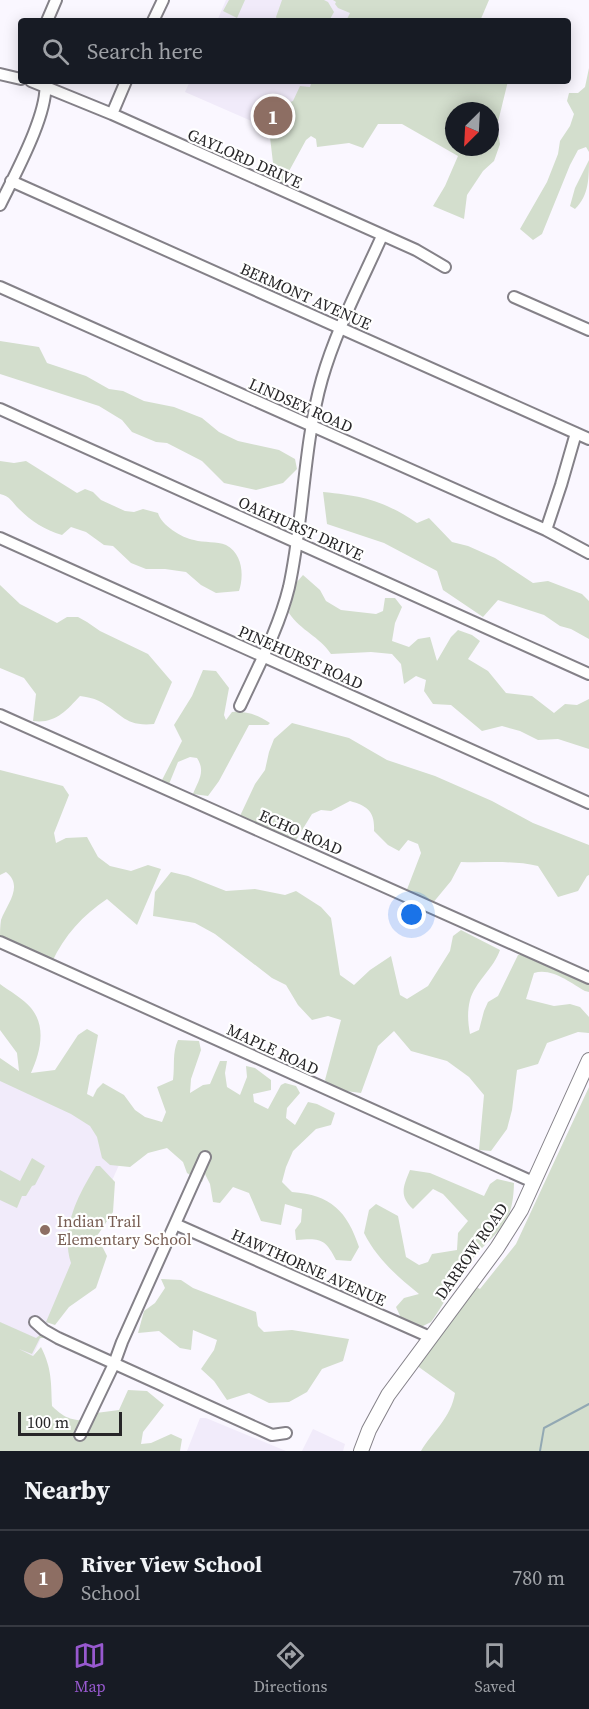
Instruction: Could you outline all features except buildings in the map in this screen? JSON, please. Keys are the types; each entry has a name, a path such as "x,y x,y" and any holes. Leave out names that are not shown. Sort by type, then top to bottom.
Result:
{"main road":[{"name":"DARROW ROAD","path":"361,1451 369,1430 388,1395 507,1233 521,1210 589,1060"}],"street":[{"path":"48,18 56,0"},
{"path":"154,18 163,0"},
{"path":"0,74 18,78"},
{"path":"0,205 42,110 47,93 45,84"},
{"name":"GAYLORD DRIVE","path":"47,84 426,255 445,267"},
{"path":"112,114 125,84"},
{"name":"BERMONT AVENUE","path":"11,181 589,439"},
{"path":"240,706 284,606 297,544 322,379 340,327 382,236"},
{"name":"LINDSEY ROAD","path":"0,287 546,530 589,552"},
{"path":"514,297 589,330"},
{"name":"OAKHURST DRIVE","path":"0,409 589,674"},
{"path":"546,530 576,433"},
{"name":"PINEHURST ROAD","path":"0,538 589,803"},
{"name":"ECHO ROAD","path":"0,715 589,978"},
{"name":"MAPLE ROAD","path":"0,942 533,1182"},
{"path":"80,1435 114,1364 205,1157"},
{"name":"HAWTHORNE AVENUE","path":"176,1224 430,1337"},
{"path":"35,1322 44,1330 114,1364 272,1435 286,1433"}],"shaded area":[{"path":"226,0 357,0 348,18 218,18"},
{"path":"189,84 320,84 295,140 185,92"},
{"name":"Indian Trail Elementary School","path":"0,1074 133,1134 33,1356 0,1341"},
{"path":"200,1418 206,1418 286,1451 187,1451"},
{"path":"313,1429 345,1444 343,1451 302,1451"}],"green space":[{"path":"229,0 245,0 237,18 223,11"},
{"path":"282,0 324,0 334,12 331,18 276,17"},
{"path":"333,0 489,0 481,18 348,18 350,13 338,8"},
{"path":"589,68 589,152 586,147 578,150 542,234 533,240 520,229 547,182 558,154 560,141 570,126 574,114 567,101 569,93 578,93 585,87"},
{"path":"311,84 507,84 499,118 499,102 445,102 445,149 402,124 378,124 363,148 349,143 317,147 316,139 311,136 306,140 282,184 275,180 268,120 273,109 293,101 300,86 310,87"},
{"path":"458,156 496,156 467,195 464,219 433,206"},
{"path":"589,160 586,192 575,209 570,206 575,188"},
{"path":"0,341 39,347 47,363 86,376 109,389 123,391 144,401 174,407 202,418 219,432 238,441 279,450 295,459 297,469 283,483 256,490 224,483 202,461 167,443 156,442 132,432 122,420 99,406 0,374"},
{"path":"0,461 14,463 26,461 77,493 85,489 93,492 101,500 125,511 134,512 143,509 158,513 163,522 184,537 226,545 236,554 241,566 239,591 216,593 201,585 186,572 146,569 131,563 113,546 104,545 86,532 71,527 62,535 44,528 28,517 9,498 0,494"},
{"path":"323,492 372,500 394,509 417,523 429,518 452,542 468,546 495,558 533,583 548,581 582,594 589,601 589,639 560,626 544,615 498,600 483,617 443,590 437,571 384,543 327,524"},
{"path":"303,575 320,590 326,601 341,610 376,614 383,611 385,598 395,598 402,607 395,623 392,641 409,647 418,639 430,637 437,661 451,637 458,630 472,635 480,641 468,659 488,671 506,693 532,696 554,713 565,704 577,705 589,699 589,749 558,739 538,740 520,731 502,726 482,731 451,705 433,704 424,691 426,680 416,676 404,684 401,664 392,654 371,652 331,654 289,613 296,583"},
{"path":"0,585 20,604 57,623 67,617 78,617 100,631 148,654 172,682 154,724 129,721 99,701 80,696 60,715 48,720 33,721 36,694 24,678 0,668"},
{"path":"203,670 216,671 229,688 224,715 226,720 232,712 243,712 270,723 268,725 249,725 219,781 208,796 193,794 201,772 197,758 190,757 178,762 169,784 161,782 182,741 174,725 192,696"},
{"path":"292,723 349,738 387,760 435,776 492,801 533,823 589,845 589,875 578,891 558,897 538,866 510,862 461,862 451,881 432,904 406,892 421,853 418,844 408,840 399,851 388,845 374,831 372,814 361,805 350,801 331,811 321,810 312,814 296,840 240,816 255,784 265,770 274,739"},
{"path":"0,770 63,786 69,795 54,833 56,843 66,838 87,837 98,857 110,866 131,871 148,865 161,869 137,925 107,899 75,927 62,943 52,962 0,939 1,920 10,901 14,883 6,872 0,875"},
{"path":"171,872 226,891 255,889 285,895 296,891 321,907 331,918 340,975 354,985 370,970 391,956 400,995 407,999 428,986 450,951 453,936 461,930 500,950 472,993 468,1009 470,1034 479,1030 488,1002 498,996 518,955 589,985 589,992 554,974 534,973 526,999 554,1006 570,1004 580,1007 589,1017 589,1033 578,1032 547,1043 538,1064 517,1070 507,1129 491,1151 479,1150 484,1095 469,1077 447,1061 411,1051 394,1031 378,1046 361,1093 331,1089 325,1080 341,1020 328,1016 312,1020 298,1005 286,985 272,978 215,934 195,923 153,916 155,892"},
{"path":"0,984 28,1005 39,1023 39,1049 31,1073 55,1070 78,1035 87,1029 98,1035 87,1094 93,1097 103,1083 124,1095 135,1110 145,1117 162,1122 166,1112 157,1087 173,1080 174,1054 178,1040 199,1041 201,1050 191,1079 190,1093 203,1085 210,1084 220,1061 227,1061 225,1073 227,1087 240,1095 247,1077 246,1066 255,1068 271,1080 271,1090 253,1094 254,1102 268,1109 281,1085 285,1083 296,1086 300,1093 287,1108 286,1118 295,1125 308,1102 335,1113 331,1125 316,1129 293,1151 282,1182 292,1192 327,1201 343,1215 359,1247 351,1261 336,1260 325,1243 321,1241 296,1240 295,1230 301,1222 302,1209 285,1204 281,1225 261,1221 249,1193 233,1187 220,1203 213,1202 210,1184 205,1174 202,1182 187,1173 183,1162 167,1148 148,1153 130,1167 110,1165 102,1158 97,1137 90,1126 71,1114 0,1081 0,1058 19,1071 17,1053 0,1030"},
{"path":"589,1087 589,1451 421,1451 446,1417 455,1393 416,1365 469,1283 480,1289 516,1244"},
{"path":"32,1158 45,1166 35,1185 26,1196 22,1196 17,1208 0,1200 0,1170 20,1181"},
{"path":"96,1166 100,1166 115,1182 113,1212 97,1236 107,1256 96,1288 69,1307 55,1325 46,1322 71,1263 68,1250 69,1225 77,1200"},
{"path":"410,1170 430,1173 484,1196 490,1184 497,1179 514,1183 510,1211 501,1228 465,1269 431,1322 421,1327 401,1318 396,1307 404,1298 419,1294 388,1266 369,1242 364,1233 369,1210 376,1204 398,1216 406,1257 419,1265 428,1262 432,1254 457,1250 458,1233 468,1221 443,1194 433,1189 413,1209 404,1195"},
{"path":"161,1279 181,1280 193,1288 256,1312 258,1326 264,1332 292,1330 349,1339 343,1361 322,1369 307,1392 289,1402 269,1403 249,1393 227,1400 214,1381 201,1369 214,1350 217,1340 193,1330 191,1350 180,1348 159,1331 138,1333 144,1311 155,1303 165,1288"},
{"path":"0,1322 36,1338 40,1335 104,1363 44,1338 40,1338 32,1354 19,1349 33,1356 41,1347 49,1369 52,1406 61,1414 75,1420 92,1421 96,1413 119,1410 128,1390 147,1391 164,1405 143,1432 141,1444 151,1443 171,1434 182,1439 180,1451 0,1451"}],"waterway":[{"path":"540,1451 544,1428 589,1404"}],"place":[{"name":"River View School","path":"273,116"},
{"name":"Indian Trail Elementary School","path":"45,1230"}]}
